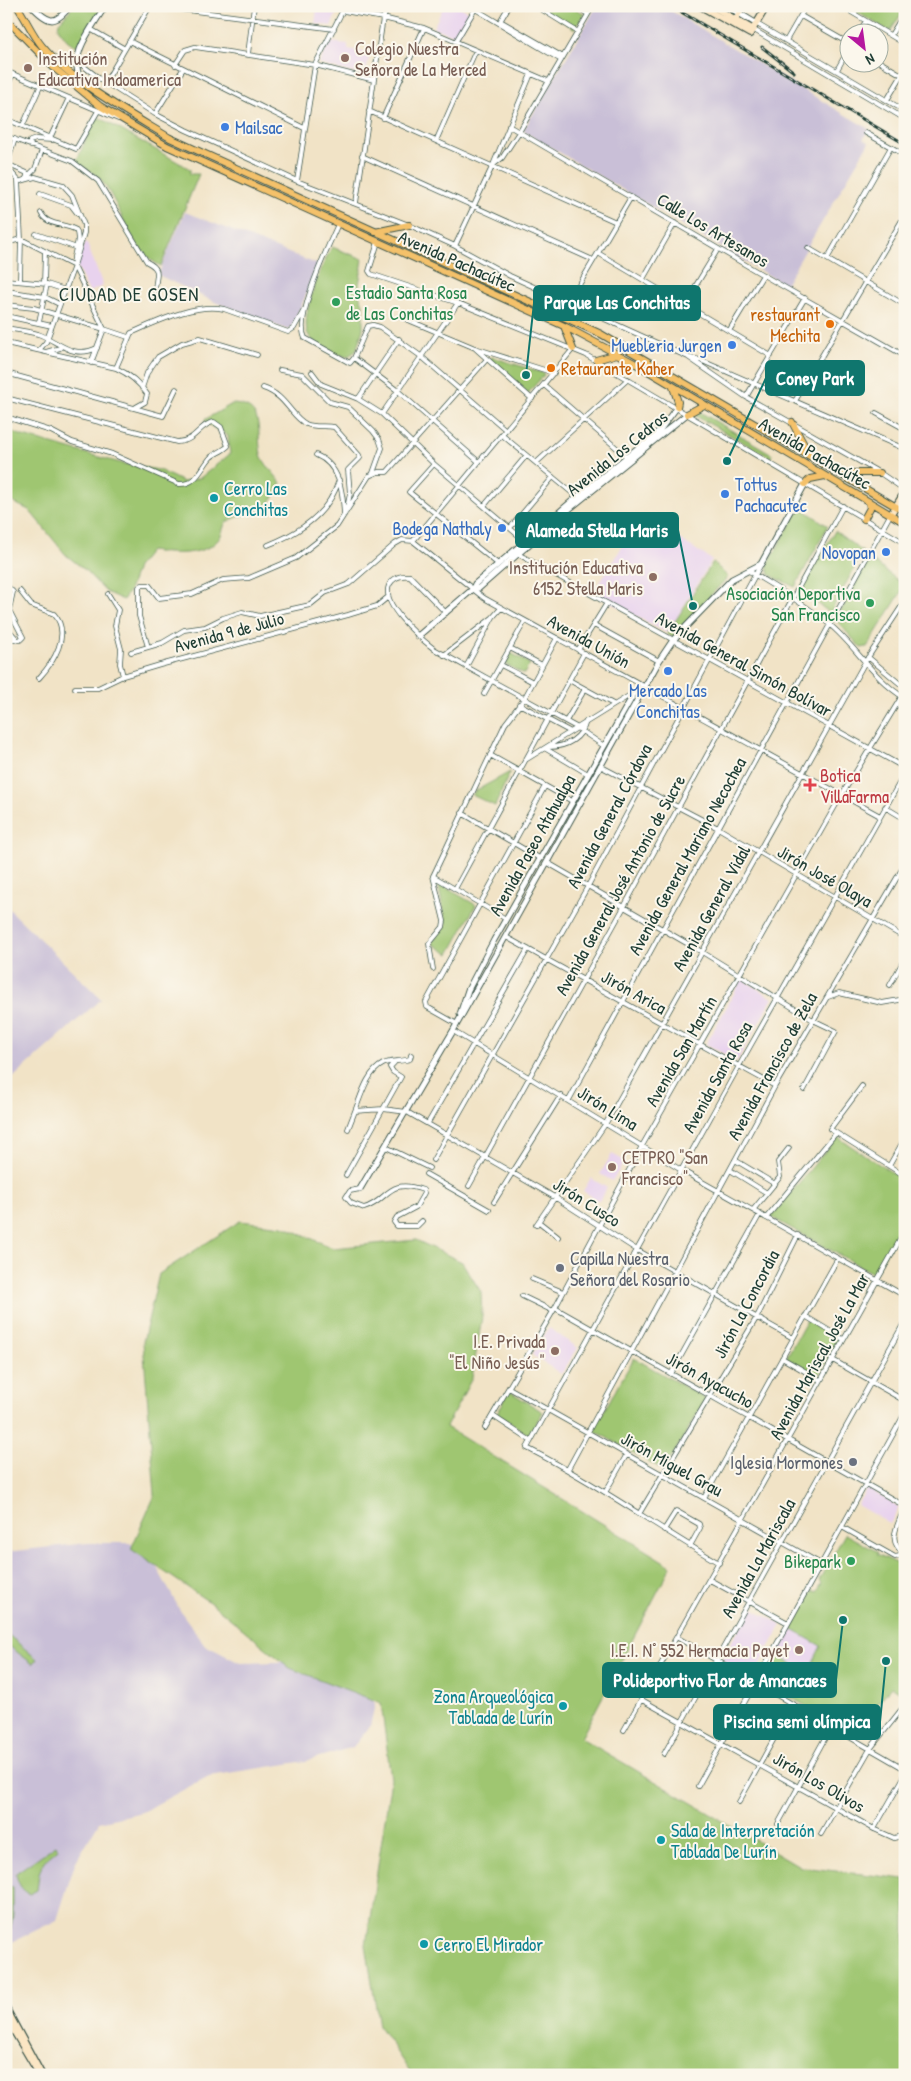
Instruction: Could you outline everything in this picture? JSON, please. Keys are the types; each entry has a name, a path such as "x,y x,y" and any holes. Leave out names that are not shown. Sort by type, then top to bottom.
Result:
{"main road":[{"name":"Avenida Pachacútec","path":"18,6 41,45 81,80 115,106 181,144 601,334 905,512"},
{"path":"700,6 735,19"},
{"path":"712,6 754,29 767,6"},
{"path":"735,19 743,6"},
{"name":"Avenida Pachacútec","path":"6,19 53,67 99,109 177,151 564,326 658,377 905,523"},
{"path":"136,128 141,121"},
{"path":"375,232 409,225"},
{"path":"496,295 499,287"},
{"path":"564,326 573,349"},
{"path":"596,360 617,354"},
{"path":"658,377 662,369"},
{"path":"674,387 678,402 677,407"},
{"path":"687,414 704,405"},
{"path":"792,422 811,457"},
{"path":"838,473 880,472"},
{"path":"805,484 810,479 825,476"},
{"path":"891,514 905,490"},
{"path":"864,519 870,508 869,502"},
{"path":"6,2008 41,2075"},
{"path":"6,2018 41,2075"}],"street":[{"path":"32,6 43,18 57,20 70,6"},
{"path":"81,80 77,71 76,60 105,6"},
{"path":"105,82 150,6"},
{"path":"156,6 334,29"},
{"path":"248,54 254,6"},
{"path":"356,203 383,18 389,6"},
{"path":"470,6 562,59"},
{"path":"500,22 509,6"},
{"path":"536,6 578,32"},
{"path":"575,6 588,14"},
{"path":"493,166 502,158 520,132 593,6"},
{"path":"727,6 735,19"},
{"path":"787,39 806,6"},
{"path":"841,6 905,44"},
{"path":"456,41 476,8"},
{"path":"297,181 314,65 345,9 424,28 548,82"},
{"path":"891,36 905,12"},
{"path":"800,16 838,37"},
{"path":"383,118 424,28"},
{"path":"754,29 787,39 905,111"},
{"path":"754,29 905,119"},
{"path":"92,30 124,49"},
{"path":"129,42 304,128"},
{"path":"175,65 189,47 314,65 374,80"},
{"path":"436,141 476,50"},
{"name":"Avenida Pachacútec","path":"76,60 105,82 155,114 297,181 409,225 455,246 510,276 688,357 746,398 880,472 905,490"},
{"path":"888,67 902,75"},
{"path":"155,114 183,69"},
{"path":"887,100 905,70"},
{"path":"6,72 68,100 99,109 76,149 6,119"},
{"path":"6,88 12,74"},
{"path":"455,246 493,166 531,74"},
{"path":"22,125 40,88"},
{"path":"50,138 68,100"},
{"path":"369,111 616,222"},
{"name":"Calle Los Artesanos","path":"509,126 762,276 805,298 905,356"},
{"path":"866,133 905,155"},
{"path":"6,136 72,161 98,181 147,262 158,270 155,291"},
{"path":"15,139 7,164 27,173 27,177"},
{"path":"31,146 30,141 33,139 56,141"},
{"path":"827,259 891,147"},
{"path":"20,183 35,169 42,150"},
{"path":"362,156 593,260"},
{"path":"6,176 15,174 20,183 20,280"},
{"path":"20,183 35,177 63,185 72,195 82,220 84,234 77,248"},
{"path":"40,194 71,205 82,220"},
{"path":"568,302 631,197"},
{"path":"38,350 45,345 74,266 78,239 76,230 44,219 41,213"},
{"path":"795,400 905,215"},
{"path":"643,280 675,223"},
{"path":"6,305 42,310 129,335 198,309 214,307 291,332 304,308 338,224"},
{"path":"899,224 905,228"},
{"path":"36,234 77,248"},
{"path":"6,243 21,239 74,266 104,329 91,363"},
{"name":"Avenida Pachacútec","path":"378,242 369,273 458,303 596,360 904,542"},
{"path":"808,248 905,305"},
{"path":"684,304 718,249"},
{"path":"39,322 45,297 45,252"},
{"path":"598,253 771,356"},
{"path":"729,331 762,276"},
{"path":"6,280 46,283 65,290"},
{"path":"7,291 45,297 59,304"},
{"path":"746,398 805,298"},
{"path":"382,414 458,303"},
{"path":"304,308 303,329 305,338 345,362 352,362 368,326 380,327 422,357 506,430"},
{"path":"6,316 52,326"},
{"path":"401,317 475,348 554,373"},
{"path":"6,328 31,332 47,338 62,348"},
{"path":"116,368 129,335"},
{"path":"142,388 152,363 158,357 176,346 200,338 257,355"},
{"path":"358,399 399,339"},
{"path":"6,343 116,368 125,372 147,394 146,399 136,407"},
{"path":"46,352 62,348 86,351 97,348"},
{"path":"475,348 532,399"},
{"path":"131,652 167,640 184,630 205,627 223,618 242,612 265,616 310,605 325,592 343,588 349,584 395,544 402,540 413,541 573,349"},
{"path":"688,357 700,360 795,400 905,449"},
{"path":"354,358 398,391 479,462"},
{"path":"372,473 387,472 487,359"},
{"path":"148,647 139,616 139,587 142,584 149,585 157,597 164,598 198,592 223,580 255,576 304,552 330,533 345,516 361,486 372,473 382,448 379,439 373,431 348,407 330,402 302,374 280,370"},
{"path":"312,372 321,384 358,399 382,414 434,464 525,541"},
{"path":"6,373 136,407 163,416 176,389"},
{"path":"536,463 628,379"},
{"path":"544,385 626,456"},
{"path":"263,388 285,402 304,423 320,428 334,427 359,455 360,458 348,470 350,494 345,516"},
{"path":"6,398 176,442 192,439 204,426 214,422 221,427 228,446 211,457 199,476 184,484 179,484 112,454 72,442 50,431 6,417"},
{"name":"Avenida Los Cedros","path":"474,590 475,584 498,564 626,456 659,431 677,407"},
{"path":"876,413 905,429"},
{"name":"Avenida Los Cedros","path":"418,636 474,590 479,588 687,414"},
{"path":"671,416 678,421"},
{"path":"502,435 577,497"},
{"path":"316,455 325,461 339,480 343,494 345,516"},
{"path":"484,506 526,456"},
{"path":"434,464 409,492 498,564"},
{"path":"510,528 553,477"},
{"path":"268,545 309,523 333,497 339,480"},
{"name":"Avenida General Córdova","path":"433,1160 494,1056 588,886 682,708 805,484"},
{"name":"Avenida General José Antonio de Sucre","path":"469,1186 584,980 720,729 748,682 842,506"},
{"name":"Avenida General Mariano Necochea","path":"569,1100 891,514"},
{"name":"Avenida Unión","path":"413,541 474,590 501,608 880,816"},
{"name":"Avenida General Simón Bolívar","path":"518,554 905,768"},
{"name":"Avenida Paseo Atahualpa","path":"360,1189 457,1024 659,661 673,640 732,579 761,564"},
{"path":"749,571 794,598 830,624 885,684 903,697"},
{"path":"446,613 410,576 394,579 389,584 388,597 399,615 418,636 444,655 566,721 604,746"},
{"path":"6,585 13,592 9,610 23,637 20,640 6,638"},
{"path":"20,591 31,605 54,614 59,627 59,648 51,664 39,678"},
{"path":"108,594 118,610 115,626 121,649 120,670 123,676"},
{"name":"Avenida 9 de Julio","path":"75,688 98,688 123,676 378,606 388,597"},
{"name":"Avenida General Vidal","path":"558,1238 537,1224 606,1123 865,662 905,601"},
{"path":"578,650 607,603"},
{"path":"444,655 493,617 501,608"},
{"path":"466,667 493,617"},
{"path":"484,694 525,621"},
{"path":"594,624 659,661"},
{"path":"6,627 16,638"},
{"path":"433,969 429,944 443,927 444,921 433,876 511,714 524,699 557,638"},
{"path":"510,648 542,665"},
{"path":"455,888 584,653"},
{"path":"868,657 905,689"},
{"path":"500,665 533,682"},
{"path":"570,680 613,704"},
{"name":"Avenida Paseo Atahualpa","path":"457,1024 468,990 506,919 635,692 643,687"},
{"path":"566,721 585,689"},
{"name":"Avenida San Martín","path":"485,1428 554,1310 642,1146 869,749 903,697 905,689"},
{"path":"526,760 547,748 586,720 635,692"},
{"path":"519,704 570,731"},
{"path":"547,748 564,745 582,733 586,720"},
{"path":"547,748 588,774"},
{"path":"490,755 572,801"},
{"name":"Jirón José Olaya","path":"600,766 718,828 796,876 905,938"},
{"name":"Avenida Santa Rosa","path":"568,1469 527,1448 777,998 905,773"},
{"path":"457,1024 426,1005 545,786"},
{"path":"885,807 905,819"},
{"path":"462,813 541,859"},
{"path":"548,863 702,952 813,1020 836,1031 804,1090"},
{"name":"Avenida Francisco de Zela","path":"568,1469 776,1086 905,864"},
{"path":"433,876 506,919"},
{"name":"Jirón Arica","path":"506,937 776,1086"},
{"path":"428,1123 528,950"},
{"path":"890,985 905,958"},
{"path":"826,998 839,993 882,1003 905,999"},
{"name":"Jirón Lima","path":"453,1031 530,1076 681,1170 905,1296"},
{"path":"348,1129 371,1076 384,1063 410,1059 411,1055"},
{"path":"346,1175 401,1077 393,1072 390,1067 395,1062"},
{"path":"862,1086 830,1129 905,1176"},
{"path":"494,1202 561,1095"},
{"name":"Jirón Cusco","path":"357,1112 384,1109 407,1112 556,1198 637,1250 793,1338"},
{"path":"766,1218 836,1133"},
{"path":"889,1166 905,1138"},
{"path":"386,1147 429,1168"},
{"path":"753,1210 780,1176 778,1162 789,1148"},
{"path":"736,1160 774,1184"},
{"path":"730,1170 767,1193"},
{"path":"426,1174 488,1210"},
{"path":"360,1189 350,1191 346,1197 351,1203 364,1208 395,1188 404,1186 423,1190 421,1202 394,1222 398,1226 417,1226 422,1221"},
{"path":"671,1374 760,1214"},
{"name":"Avenida Mariscal José La Mar","path":"624,1730 678,1638 831,1359 905,1231"},
{"name":"Jirón La Concordia","path":"639,1514 711,1396 756,1317 798,1235"},
{"path":"704,1498 838,1258"},
{"path":"532,1279 564,1292"},
{"name":"Jirón Ayacucho","path":"522,1296 594,1330 904,1504"},
{"path":"806,1316 843,1339"},
{"name":"Avenida La Mariscala","path":"664,1754 905,1321"},
{"path":"782,1358 820,1380"},
{"path":"831,1359 905,1401"},
{"name":"Jirón Miguel Grau","path":"509,1388 821,1564"},
{"path":"698,1786 905,1414"},
{"path":"493,1416 531,1441"},
{"path":"606,1491 627,1454"},
{"path":"568,1469 719,1563"},
{"path":"904,1504 903,1512 893,1535 895,1544 904,1554"},
{"path":"664,1530 676,1511 699,1524 700,1528 690,1546"},
{"path":"842,1526 895,1557 904,1554"},
{"path":"904,1554 905,1546"},
{"path":"710,1580 788,1623"},
{"path":"678,1638 792,1706 905,1768"},
{"name":"Jirón Los Olivos","path":"642,1700 874,1829 894,1838 905,1835"},
{"path":"821,1834 870,1749 905,1705"},
{"path":"739,1802 792,1706"},
{"path":"778,1824 831,1727"},
{"path":"874,1829 905,1774"}],"shaded area":[{"name":"Colegio Nuestra Señora de La Merced","path":"317,6 340,6 331,26 315,24"},
{"name":"Colegio Nuestra Señora de La Merced","path":"444,6 458,6 471,13 457,36 433,28"},
{"path":"597,6 663,6 869,129 863,139 869,142 785,285 523,131"},
{"name":"Colegio Nuestra Señora de La Merced","path":"330,42 348,44 348,49 370,53 365,76 319,64"},
{"path":"185,212 319,265 291,329 288,330 217,303 158,275"},
{"path":"86,241 103,286 89,292 76,265"},
{"name":"Institución Educativa 6152 Stella Maris","path":"642,515 712,560 667,633 593,593"},
{"path":"6,906 101,999 6,1084"},
{"path":"742,979 773,998 737,1061 706,1044"},
{"name":"CETPRO \"San Francisco\"","path":"612,1154 625,1161 612,1181 600,1174"},
{"path":"591,1178 607,1188 599,1201 583,1191"},
{"name":"I.E. Privada \"El Niño Jesús\"","path":"549,1328 578,1348 561,1374 532,1355"},
{"path":"867,1488 899,1507 890,1524 857,1505"},
{"path":"88,1543 130,1543 156,1566 181,1612 205,1645 240,1663 282,1662 320,1668 367,1685 375,1704 370,1726 353,1747 306,1761 209,1776 142,1812 99,1822 75,1863 57,1920 6,1945 6,1552"},
{"path":"751,1607 782,1625 769,1648 766,1647 763,1652 766,1654 753,1678 722,1659"},
{"name":"I.E.I. N° 552 Hermacia Payet","path":"791,1629 821,1646 808,1672 776,1655"}],"green space":[{"path":"74,6 103,6 81,43 75,46 67,40 58,28 59,22"},
{"path":"538,6 572,6 584,14 575,29"},
{"path":"847,6 905,6 890,32 888,31 888,22 873,22"},
{"path":"100,118 190,169 190,174 199,174 161,266 150,259 134,239 101,180 76,162 95,119"},
{"name":"Estadio Santa Rosa de Las Conchitas","path":"332,247 363,259 358,292 363,304 363,329 356,351 347,357 316,343 309,336 306,328 313,291"},
{"path":"492,357 543,373 544,375 528,393 490,359"},
{"path":"232,404 243,405 255,414 259,428 262,458 281,483 276,493 271,501 259,510 226,522 218,540 204,549 186,553 150,551 137,567 129,591 123,600 106,592 85,570 66,555 29,510 6,499 6,429 23,436 124,464 159,470 183,482 200,478 230,454 228,436 204,420"},
{"path":"698,411 772,454 771,458 694,415"},
{"name":"Asociación Deportiva San Francisco","path":"800,507 828,526 795,587 770,575 767,566"},
{"name":"Asociación Deportiva San Francisco","path":"835,531 863,552 830,613 800,590"},
{"name":"Asociación Deportiva San Francisco","path":"869,558 905,586 867,647 861,648 836,620"},
{"path":"713,562 728,577 672,637 667,634"},
{"path":"511,653 530,664 524,674 505,664"},
{"path":"510,772 495,806 472,795 475,791"},
{"path":"438,883 476,905 449,954 431,943 446,925"},
{"path":"837,1137 905,1181 905,1221 874,1274 771,1217"},
{"path":"240,1221 283,1226 333,1248 416,1240 462,1262 481,1292 482,1317 472,1378 446,1427 671,1566 581,1738 801,1867 905,1879 905,2075 412,2075 379,2026 366,1945 391,1779 381,1703 290,1668 215,1606 131,1549 155,1495 143,1342 159,1274"},
{"path":"807,1320 838,1340 818,1377 786,1358"},
{"path":"634,1358 706,1399 664,1470 593,1430"},
{"path":"509,1391 543,1412 529,1435 497,1414"},
{"path":"845,1534 878,1552 877,1554 905,1567 905,1694 891,1687 853,1733 785,1694 790,1685 767,1672 776,1655 808,1672 821,1646 791,1629 813,1591 817,1592 822,1583 819,1580"},
{"path":"6,1633 37,1659 33,1664 9,1646 6,1648"},
{"path":"56,1845 58,1849 44,1861 39,1873 37,1890 30,1894 27,1893 20,1885 16,1873"},
{"path":"6,1886 13,1887 13,1915 7,1952"}],"railway":[{"path":"671,6 905,144"},
{"path":"762,47 794,72"}],"place":[{"name":"Colegio Nuestra Señora de La Merced","path":"345,58"},
{"name":"Institución Educativa Indoamerica","path":"28,68"},
{"name":"Mailsac","path":"225,127"},
{"name":"Estadio Santa Rosa de Las Conchitas","path":"336,302"},
{"name":"restaurant Mechita","path":"830,324"},
{"name":"Muebleria Jurgen","path":"732,345"},
{"name":"Retaurante Kaher","path":"551,368"},
{"name":"Parque Las Conchitas","path":"526,375"},
{"name":"Coney Park","path":"727,461"},
{"name":"Tottus Pachacutec","path":"725,494"},
{"name":"Cerro Las Conchitas","path":"214,498"},
{"name":"Bodega Nathaly","path":"502,528"},
{"name":"Novopan","path":"886,552"},
{"name":"Institución Educativa 6152 Stella Maris","path":"653,577"},
{"name":"Asociación Deportiva San Francisco","path":"870,603"},
{"name":"Alameda Stella Maris","path":"693,606"},
{"name":"Mercado Las Conchitas","path":"668,671"},
{"name":"Botica VillaFarma","path":"810,785"},
{"name":"CETPRO \"San Francisco\"","path":"612,1167"},
{"name":"Capilla Nuestra Señora del Rosario","path":"560,1268"},
{"name":"I.E. Privada \"El Niño Jesús\"","path":"555,1351"},
{"name":"Iglesia Mormones","path":"853,1462"},
{"name":"Bikepark","path":"851,1561"},
{"name":"Polideportivo Flor de Amancaes","path":"843,1620"},
{"name":"I.E.I. N° 552 Hermacia Payet","path":"799,1650"},
{"name":"Piscina semi olímpica","path":"886,1661"},
{"name":"Zona Arqueológica Tablada de Lurín","path":"563,1706"},
{"name":"Sala de Interpretación Tablada De Lurín","path":"661,1840"},
{"name":"Cerro El Mirador","path":"424,1944"}],"district":[{"name":"CIUDAD DE GOSEN","path":"129,294"}]}
